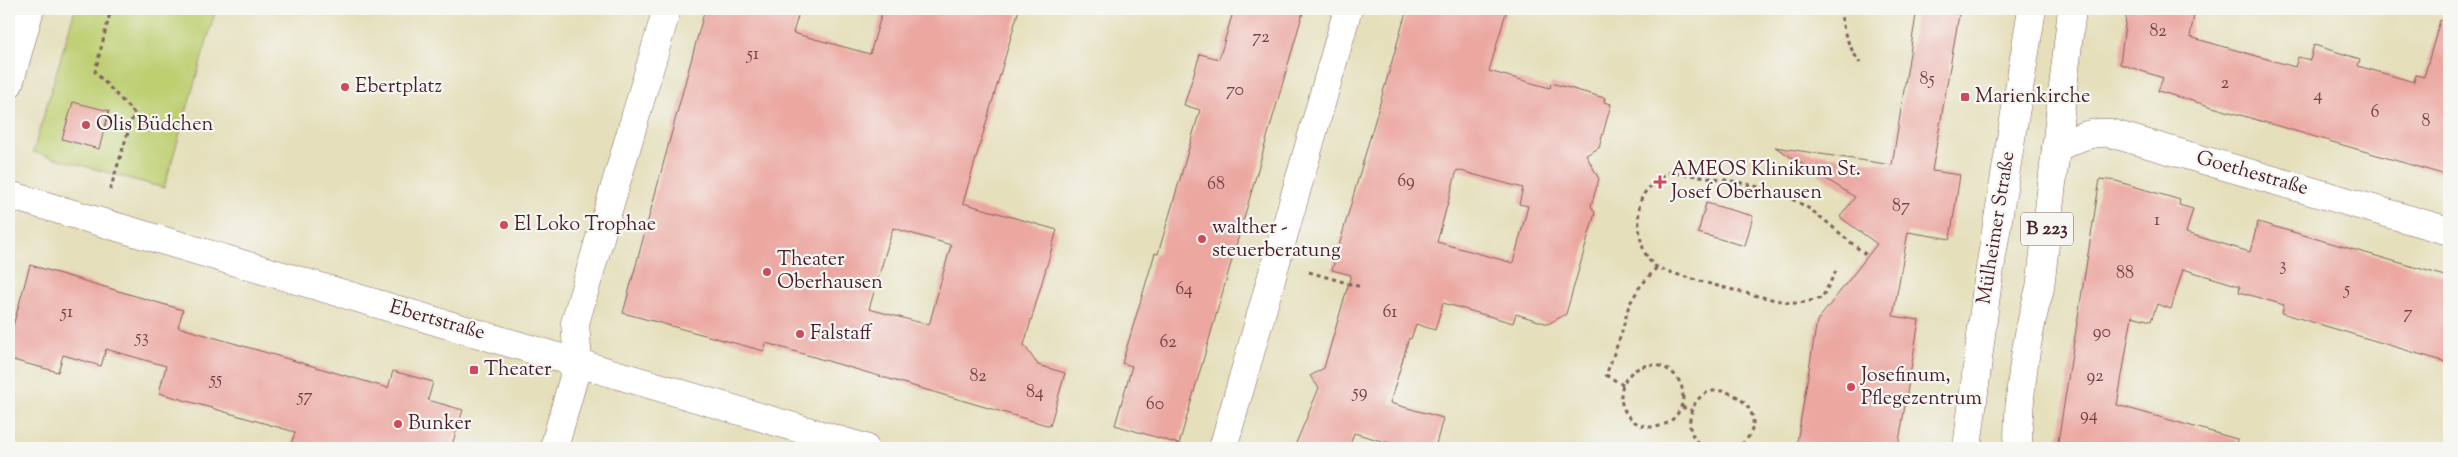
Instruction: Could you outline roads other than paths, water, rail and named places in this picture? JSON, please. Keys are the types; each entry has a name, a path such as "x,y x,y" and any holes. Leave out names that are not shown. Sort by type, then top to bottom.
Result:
{"street":[{"path":"9,84 30,9"},
{"path":"554,448 578,362 575,323 667,9"},
{"path":"1223,448 1348,9"},
{"name":"Mülheimer Straße","path":"1968,448 1987,287 2032,9"},
{"name":"B 223","path":"2018,448 2021,380 2030,322 2040,288 2072,9"},
{"name":"Goethestraße","path":"2056,148 2081,136 2098,132 2110,133 2449,231"},
{"name":"Ebertstraße","path":"9,195 865,448"}],"place":[{"name":"Ebertplatz","path":"345,87"},
{"name":"Marienkirche","path":"1965,97"},
{"name":"Olis Büdchen","path":"86,125"},
{"name":"AMEOS Klinikum St. Josef Oberhausen","path":"1660,182"},
{"name":"El Loko Trophae","path":"504,225"},
{"name":"walther - steuerberatung","path":"1202,239"},
{"name":"Theater Oberhausen","path":"767,272"},
{"name":"Falstaff","path":"800,334"},
{"name":"Theater","path":"474,370"},
{"name":"Josefinum, Pflegezentrum","path":"1851,387"},
{"name":"Bunker","path":"398,424"}]}
